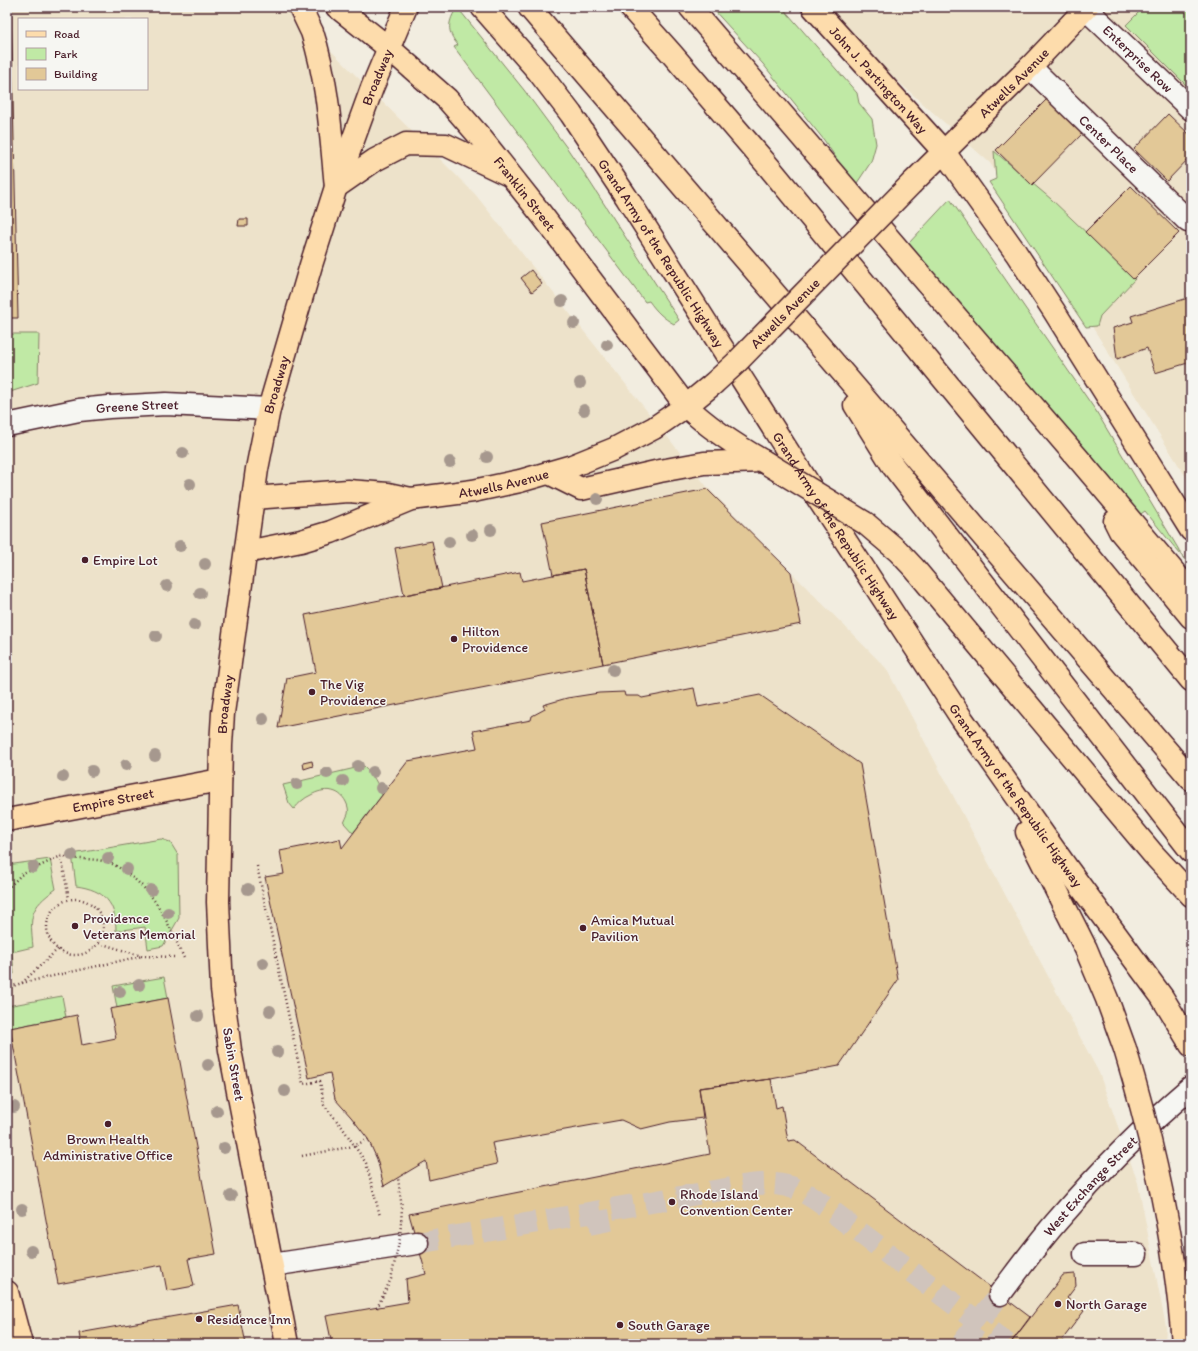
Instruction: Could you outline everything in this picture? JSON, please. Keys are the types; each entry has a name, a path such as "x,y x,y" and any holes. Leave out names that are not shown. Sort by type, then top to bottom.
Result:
{"main road":[{"path":"300,7 311,32 320,66 328,110 336,188 375,160 406,144 446,145 512,176"},
{"name":"Franklin Street","path":"337,7 390,49 447,99 512,176 686,406 699,419 728,440 865,523 898,551 914,568 1153,854 1191,895"},
{"name":"Broadway","path":"220,780 223,713 253,498 269,409 311,265 336,188 372,88 390,49 406,7"},
{"name":"Grand Army of the Republic Highway","path":"482,7 538,71 596,150 815,494 992,763 1154,986 1191,1045"},
{"path":"529,7 1191,779"},
{"path":"630,7 769,167 1191,680"},
{"path":"690,7 1191,592"},
{"name":"John J. Partington Way","path":"813,7 944,152 1016,253 1191,530"},
{"name":"Atwells Avenue","path":"246,552 301,541 331,532 411,499 473,491 549,473 572,466 614,449 654,428 686,406 735,364 912,183 1030,67 1086,8"},
{"path":"821,349 892,466 1191,851"},
{"path":"549,473 581,489 660,471 704,463 763,461"},
{"path":"1082,463 1120,531 1191,616"},
{"name":"Atwells Avenue","path":"253,498 348,491 388,494 411,499"},
{"path":"992,763 1086,949 1108,1000 1125,1049 1143,1112 1162,1194 1176,1279 1183,1344"},
{"name":"Empire Street","path":"7,820 220,780"},
{"name":"Sabin Street","path":"220,780 218,902 222,989 230,1050 287,1344"},
{"path":"8,1303 21,1344"}],"street":[{"name":"Enterprise Row","path":"1086,8 1191,109"},
{"name":"Center Place","path":"1030,67 1188,221"},
{"name":"Greene Street","path":"7,425 79,410 109,407 187,404 269,409"},
{"name":"West Exchange Street","path":"1000,1294 1041,1239 1094,1179 1135,1137 1191,1087"},
{"path":"272,1265 417,1243"},
{"path":"1085,1254 1136,1254"}],"path":[{"path":"7,889 21,875 61,856 67,858 94,859 111,863 143,885 159,907 184,958"},
{"path":"61,856 69,899"},
{"path":"257,866 303,1084 320,1081 324,1105 342,1127 366,1163 380,1216"},
{"path":"69,899 88,901 96,907 104,924 103,934 99,942 92,950 84,954 65,954 51,942 48,934 47,925 49,916 54,908 60,903 69,899"},
{"path":"99,942 142,956"},
{"path":"22,983 58,949"},
{"path":"7,988 22,983 142,956 177,957"},
{"path":"302,1156 354,1146 368,1139"},
{"path":"377,1308 390,1279 400,1238 402,1208 398,1178"}],"shaded area":[{"path":"7,7 287,7 475,194 708,488 886,668 1099,1073 1138,1183 1166,1327 1165,1344 7,1344"},
{"path":"814,7 1191,7 1191,485 990,163"}],"green space":[{"path":"457,7 524,90 567,148 679,320 674,324 660,314 649,301 645,302 454,47 458,45 450,31 450,22"},
{"path":"711,7 782,7 857,93 859,103 872,119 876,144 871,162 855,186 824,140 763,64"},
{"path":"1144,7 1191,7 1191,90 1126,25"},
{"path":"994,151 1051,199 1135,279 1100,316 1097,326 1086,327 989,182 996,179"},
{"path":"950,199 1096,411 1185,560 1145,511 1138,516 908,244"},
{"path":"7,334 39,334 38,383 7,393"},
{"path":"364,766 375,779 382,795 353,833 344,823 348,815 347,804 343,797 335,792 326,790 308,796 294,809 289,803 283,785"},
{"path":"161,839 170,842 178,855 179,918 163,946 148,949 145,927 116,931 114,913 107,900 94,891 76,886 72,854"},
{"path":"50,859 56,889 41,902 33,914 33,947 12,952 14,974 7,974 7,865"},
{"path":"164,977 168,998 117,1008 113,986"},
{"path":"62,996 66,1017 10,1028 7,1006"}],"building":[{"path":"7,7 11,7 18,318 7,318"},
{"path":"1048,98 1083,133 1032,185 996,150"},
{"path":"1168,114 1191,136 1191,156 1167,181 1134,149"},
{"path":"1131,186 1179,233 1133,279 1085,232"},
{"path":"239,219 248,219 248,226 238,226"},
{"path":"531,270 542,284 532,292 521,278"},
{"path":"1191,297 1191,362 1155,373 1147,348 1117,359 1113,328 1133,322 1131,316"},
{"path":"707,489 791,572 801,624 603,664 584,569 553,575 542,522"},
{"path":"432,541 442,588 404,595 395,548"},
{"name":"Hilton Providence","path":"584,569 603,664 278,728 287,678 316,672 305,615 520,572 522,581"},
{"name":"Amica Mutual Pavilion","path":"694,688 698,707 760,695 860,764 898,980 839,1066 771,1079 699,1088 703,1118 670,1122 641,1129 621,1120 492,1143 497,1164 429,1180 426,1161 384,1186 377,1159 368,1139 335,1099 330,1073 309,1078 265,877 284,874 280,851 340,839 342,848 408,761 477,748 473,731 531,720 532,716 545,709 543,705 567,698 599,693 624,692 625,696 639,696 642,698"},
{"path":"312,761 313,766 304,769 303,763"},
{"path":"168,998 216,1254 188,1259 194,1286 167,1291 162,1265 58,1284 10,1028 77,1015 82,1045 116,1038 110,1009"},
{"name":"Rhode Island Convention Center","path":"771,1079 776,1108 782,1106 788,1141 795,1140 1030,1317 1010,1344 332,1344 326,1316 408,1302 406,1279 426,1274 409,1214 710,1154 699,1088"},
{"name":"North Garage","path":"1075,1274 1076,1286 1067,1298 1084,1311 1062,1340 1067,1344 1010,1344 1063,1275"},
{"name":"Residence Inn","path":"238,1305 246,1344 81,1344 79,1333"}],"tunnel":[{"path":"417,1243 749,1185 771,1184 789,1186 806,1194 825,1206 1007,1344"},
{"path":"598,1211 604,1243"},
{"path":"962,1344 1000,1294"}],"place":[{"name":"Empire Lot","path":"85,560"},
{"name":"Hilton Providence","path":"454,639"},
{"name":"The Vig Providence","path":"312,692"},
{"name":"Providence Veterans Memorial","path":"75,926"},
{"name":"Amica Mutual Pavilion","path":"583,928"},
{"name":"Brown Health Administrative Office","path":"108,1124"},
{"name":"Rhode Island Convention Center","path":"672,1202"},
{"name":"North Garage","path":"1058,1304"},
{"name":"Residence Inn","path":"199,1319"},
{"name":"South Garage","path":"620,1325"}]}
